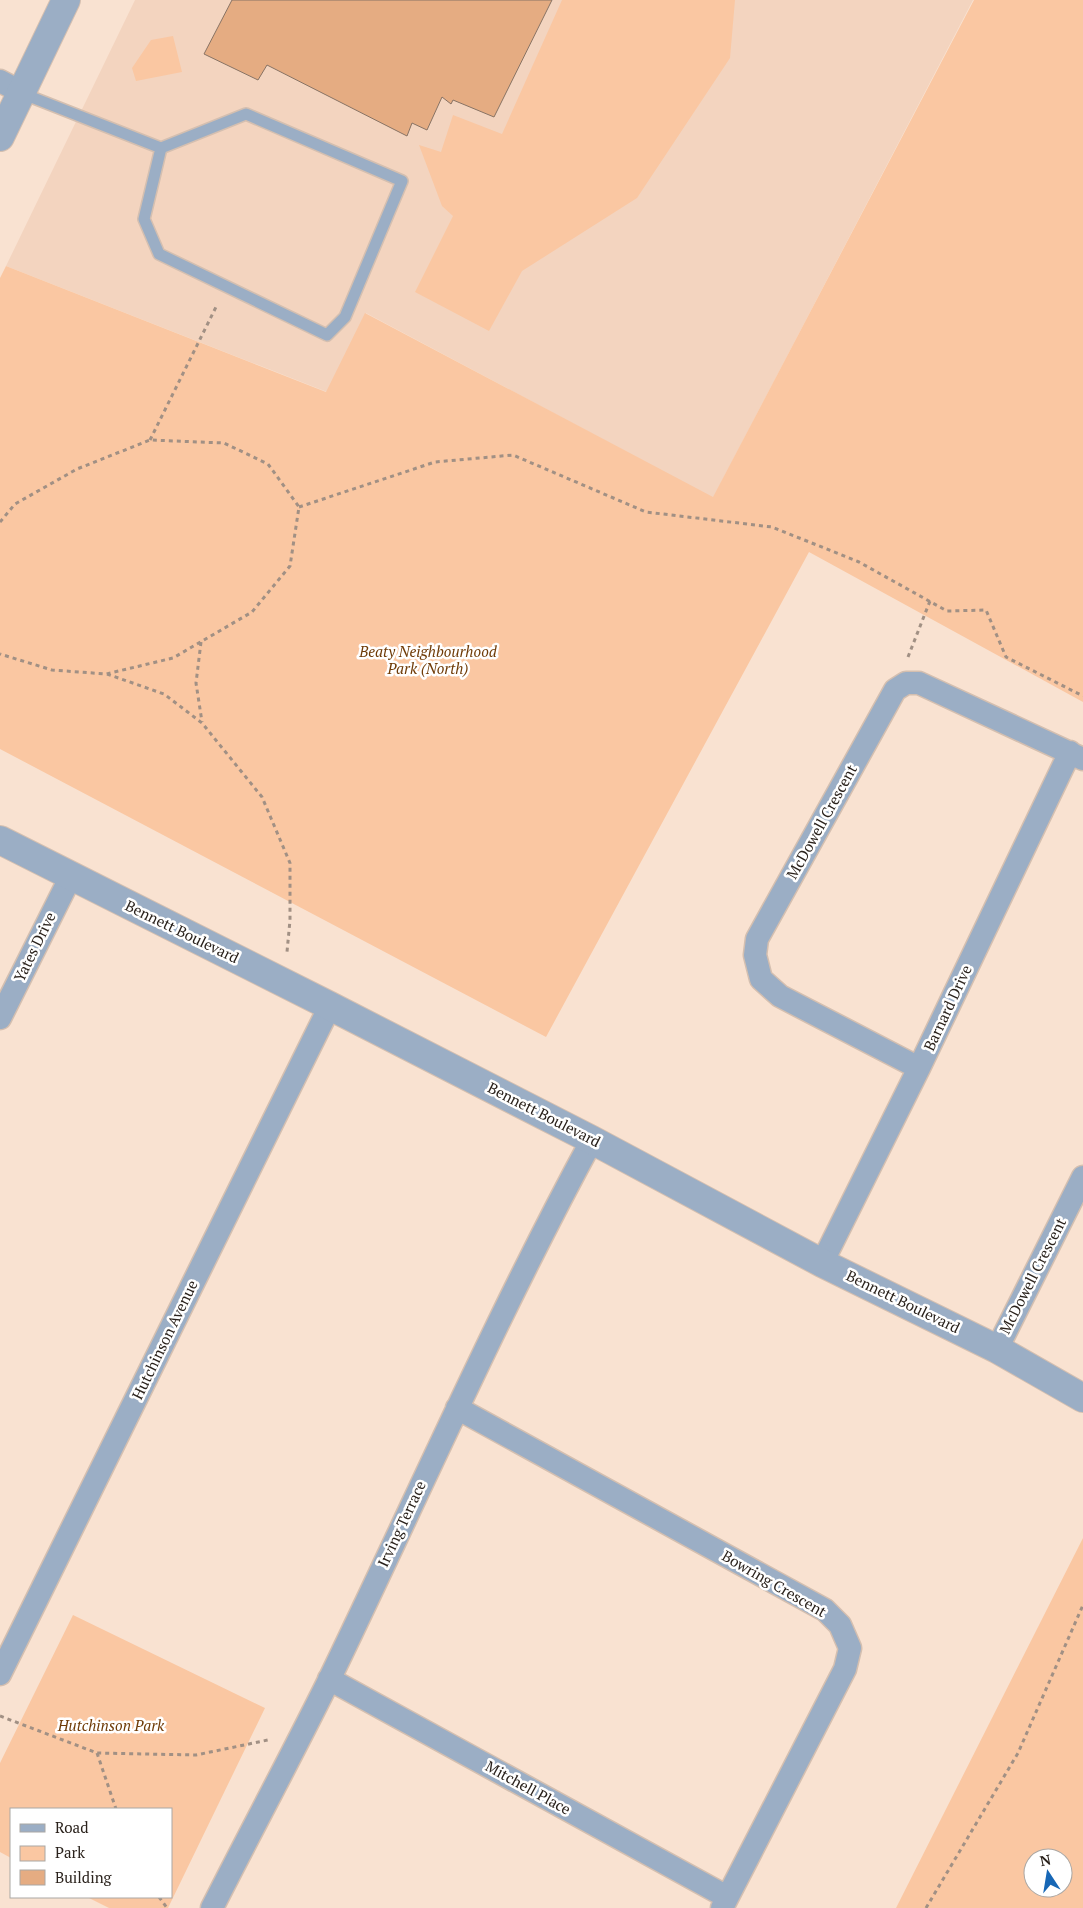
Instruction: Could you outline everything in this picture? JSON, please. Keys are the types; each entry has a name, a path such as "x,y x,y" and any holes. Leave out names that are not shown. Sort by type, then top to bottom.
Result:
{"street":[{"path":"0,137 10,87 66,0"},
{"path":"895,690 906,683 919,683 1076,755"},
{"name":"McDowell Crescent","path":"895,690 757,939 755,955 761,979 780,996 919,1068"},
{"name":"Barnard Drive","path":"822,1263 1076,755"},
{"name":"Bennett Boulevard","path":"0,840 592,1140 822,1263 997,1349 1083,1398"},
{"name":"Yates Drive","path":"0,1018 70,876"},
{"name":"Hutchinson Avenue","path":"0,1674 330,1006"},
{"name":"Irving Terrace","path":"212,1908 329,1679 457,1408 568,1184 592,1140"},
{"name":"McDowell Crescent","path":"997,1349 1083,1178"},
{"name":"Bowring Crescent","path":"457,1408 825,1610 840,1625 850,1648 845,1669 725,1903"},
{"name":"Mitchell Place","path":"329,1679 725,1903"}],"lane":[{"path":"10,87 161,148 246,114 402,181 345,317 327,335 159,254 144,219 161,148"}],"path":[{"path":"150,440 226,287"},
{"path":"0,522 15,504 77,469 150,440 224,443 268,464 299,507 290,566 252,612 173,658 106,674"},
{"path":"299,507 435,462 512,455 646,512 772,527 859,562 947,611 986,610 1006,657 1083,696"},
{"path":"895,690 930,601"},
{"path":"201,642 196,683 202,723"},
{"path":"0,654 52,670 106,674 164,694 202,723 262,797 290,863 290,920 284,983"},
{"path":"926,1908 1018,1754 1083,1605"},
{"path":"0,1716 97,1753 196,1755 301,1733"},
{"path":"97,1753 116,1808"}],"shaded area":[{"path":"135,0 973,0 713,498 366,313 327,392 6,266"}],"green space":[{"path":"562,0 735,0 730,58 637,198 522,271 489,331 415,292 453,216 442,206 419,145 441,152 453,115 502,134"},
{"name":"Beaty Neighbourhood Park (North)","path":"974,0 1083,0 1083,702 809,552 546,1037 0,749 0,278 6,266 326,392 365,313 713,497"},
{"path":"173,36 182,72 136,81 132,68 151,40"},
{"path":"1083,1538 1083,1908 896,1908"},
{"name":"Hutchinson Park","path":"73,1615 265,1708 168,1908 109,1908 89,1898 172,1898 172,1808 10,1808 10,1857 0,1852 0,1763"}],"building":[{"path":"232,0 552,0 494,117 453,100 451,104 442,97 427,130 412,123 407,136 267,65 258,80 204,54"}]}
